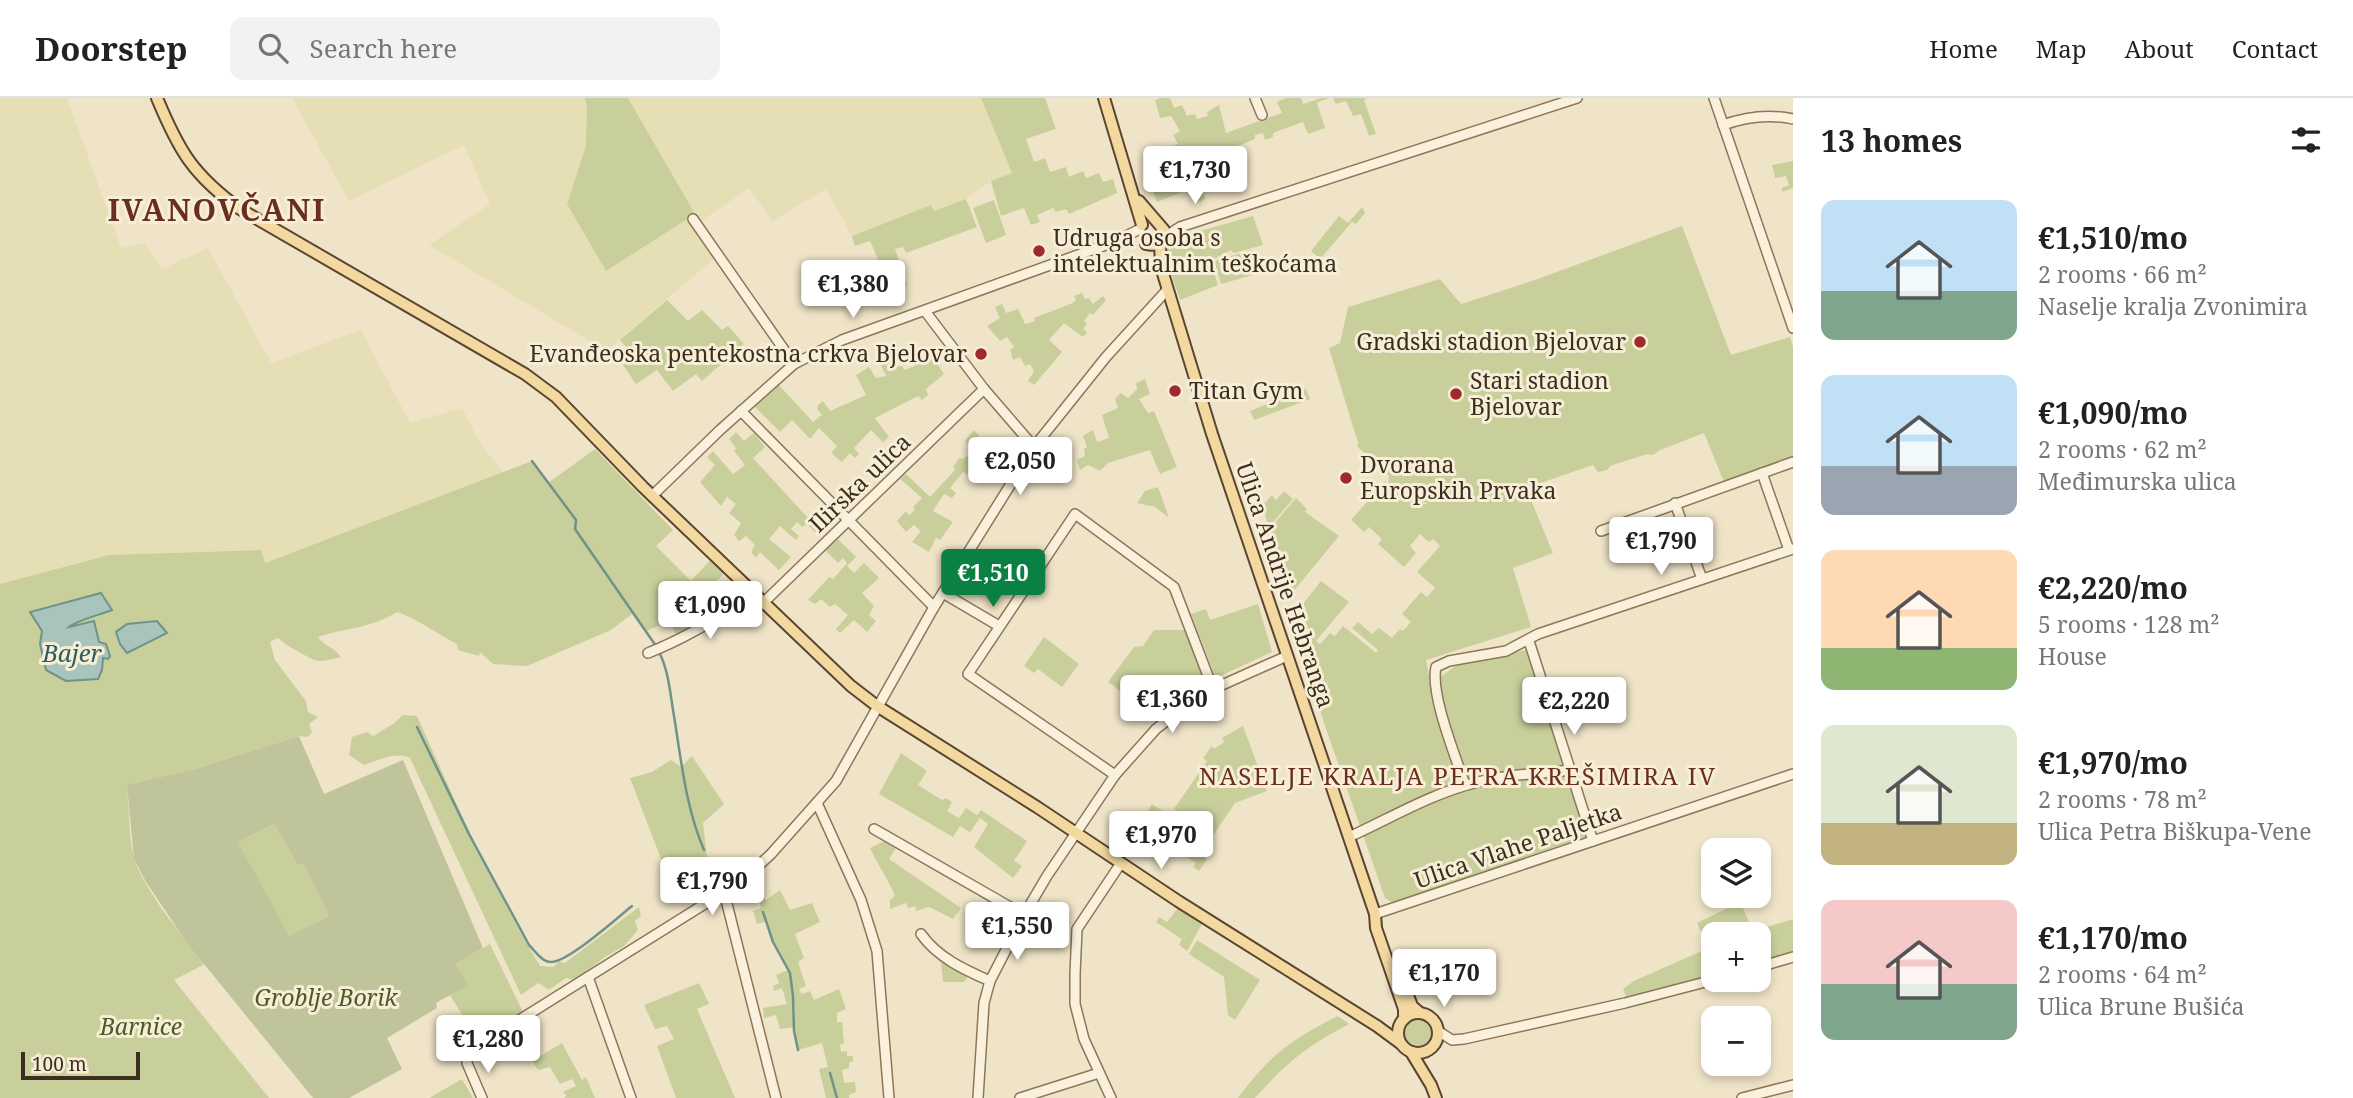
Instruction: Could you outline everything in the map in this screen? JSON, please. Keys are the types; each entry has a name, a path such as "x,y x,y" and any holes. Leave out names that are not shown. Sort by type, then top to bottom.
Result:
{"main road":[{"path":"157,98 184,156 203,180 217,192 250,216 523,373 556,397 762,604 851,686 1076,834 1377,1026 1411,1052 1436,1098"},
{"name":"Ulica Andrije Hebranga","path":"1104,98 1136,197 1142,234 1160,267 1212,434 1375,914 1376,928 1404,1009 1402,1021"},
{"name":"Ulica Andrije Hebranga","path":"1136,197 1164,230 1160,267"},
{"path":"1158,222 1149,220 1142,234 1153,245 1161,240"},
{"name":"Ulica Andrije Hebranga","path":"1375,914 1382,924 1412,1006 1420,1013"},
{"path":"1377,1026 1389,1027 1420,1013 1432,1019 1438,1031 1428,1057 1431,1085"},
{"path":"1400,1043 1398,1036 1402,1021"},
{"path":"1411,1052 1431,1049"}],"street":[{"path":"1255,98 1262,115"},
{"path":"1714,98 1793,328"},
{"path":"1161,240 1180,227 1573,99"},
{"path":"1723,125 1753,117 1793,119"},
{"path":"693,219 794,364"},
{"path":"1158,222 1180,227"},
{"path":"652,496 794,364 842,340 1142,234"},
{"path":"482,1098 469,1069 467,1057 473,1049 748,876 836,781 934,607 1034,447 1102,361 1167,290"},
{"path":"925,311 984,389 1034,447"},
{"name":"Ilirska ulica","path":"762,604 984,389"},
{"path":"741,411 934,607"},
{"path":"1601,531 1793,462"},
{"path":"1465,785 1440,709 1434,675 1436,667 1449,661 1506,651 1538,634 1791,549 1762,473"},
{"path":"1675,503 1702,579"},
{"path":"1115,775 968,674 1075,514 1174,587 1213,689"},
{"path":"943,593 999,626"},
{"path":"648,653 720,618 753,595"},
{"path":"1528,641 1593,841"},
{"path":"978,1098 985,1003 990,981 1024,915 1115,775 1156,729 1213,689 1287,656"},
{"path":"1349,837 1417,804 1465,785 1570,770"},
{"name":"Ulica Vlahe Paljetka","path":"1375,914 1793,774"},
{"path":"817,803 861,900 877,951 889,1098"},
{"path":"874,829 1024,915"},
{"path":"1111,1098 1084,1039 1075,1004 1077,929 1121,863"},
{"path":"724,892 776,1098"},
{"path":"921,934 951,962 990,981"},
{"path":"1771,963 1793,957"},
{"path":"588,977 631,1098"},
{"path":"1438,1031 1446,1038 1464,1039 1701,983"},
{"path":"1020,1098 1098,1073"},
{"path":"1742,1098 1793,1085"}],"shaded area":[{"path":"0,98 67,98 121,248 145,243 162,269 208,248 271,363 361,330 410,423 462,408 480,443 504,474 264,563 260,550 109,555 0,584"},
{"path":"292,98 981,98 1012,173 991,181 966,199 934,211 931,205 852,236 826,189 772,221 749,188 697,224 718,255 606,351 429,245 490,204 464,145 349,201"}],"green space":[{"path":"585,98 628,98 695,214 606,271 567,204 586,146"},
{"path":"981,98 1045,98 1056,129 1026,139 1034,162 1045,158 1050,172 1066,167 1069,177 1083,171 1086,178 1099,173 1103,182 1113,179 1117,193 1069,214 1066,209 1056,212 1053,208 1037,215 1040,222 1031,225 1024,208 1001,216 991,181 1012,173"},
{"path":"1170,98 1174,108 1182,105 1187,116 1195,114 1197,119 1208,116 1207,112 1219,105 1226,133 1282,113 1277,102 1286,98 1301,98 1303,104 1329,98 1317,103 1325,128 1308,134 1303,122 1273,133 1273,137 1265,140 1263,133 1255,135 1255,139 1233,148 1237,167 1224,171 1228,188 1219,192 1210,167 1204,168 1200,156 1169,168 1173,182 1195,173 1205,199 1197,203 1192,188 1157,202 1144,165 1164,160 1161,150 1178,144 1173,135 1180,131 1171,116 1160,118 1155,100"},
{"path":"1333,98 1367,98 1364,100 1376,134 1369,136 1361,114 1353,116 1346,101 1336,104"},
{"path":"1793,161 1793,188 1782,192 1782,188 1789,185 1786,176 1775,178 1772,165"},
{"path":"966,199 977,227 906,253 903,247 895,249 907,285 892,291 870,241 855,246 852,236 931,205 934,211"},
{"path":"994,200 1006,235 986,243 973,208"},
{"path":"1362,207 1365,213 1356,224 1352,222 1320,259 1311,251 1339,216 1348,223"},
{"path":"1253,216 1263,245 1234,253 1231,250 1210,261 1218,285 1180,300 1166,259 1169,244 1183,236"},
{"path":"1682,226 1731,355 1790,337 1793,347 1793,459 1724,482 1704,433 1653,455 1647,454 1610,466 1607,470 1598,472 1593,465 1526,488 1553,553 1513,568 1531,627 1426,660 1429,676 1439,678 1464,660 1474,662 1526,650 1591,840 1394,904 1385,898 1322,717 1302,650 1312,645 1304,640 1308,631 1303,626 1296,631 1292,618 1321,581 1349,602 1316,641 1320,644 1330,633 1335,636 1343,626 1376,653 1378,650 1352,628 1358,622 1372,634 1379,628 1392,638 1400,629 1403,631 1411,622 1402,614 1421,592 1427,597 1435,588 1417,572 1440,546 1433,539 1429,542 1420,534 1410,546 1416,553 1404,567 1378,544 1382,539 1369,527 1364,532 1351,520 1386,481 1386,490 1396,499 1427,503 1396,496 1388,488 1389,476 1357,446 1329,348 1340,343 1348,307 1440,279 1461,304"},
{"path":"1252,250 1260,273 1221,284 1214,261"},
{"path":"1082,293 1085,299 1089,298 1093,304 1103,296 1106,300 1084,321 1087,324 1083,329 1087,332 1083,337 1064,323 1049,340 1062,352 1034,385 1028,381 1034,371 1030,364 1025,366 1020,357 1013,360 1010,350 1014,347 1007,337 1000,341 987,326 1000,318 995,307 1002,304 1006,313 1018,309 1025,324 1073,303 1076,300 1074,296"},
{"path":"667,300 688,321 702,310 722,330 728,326 744,344 702,381 696,374 673,391 657,370 636,384 623,365 633,355 620,340"},
{"path":"883,344 894,367 902,366 904,370 915,366 912,359 925,351 944,374 926,389 928,395 922,400 918,396 875,418 889,437 883,442 871,430 854,448 859,454 855,458 850,453 842,462 831,453 837,446 819,428 810,439 792,420 780,432 753,405 778,384 813,422 822,415 817,409 823,401 830,411 866,395 856,375 869,367 876,378 886,376 877,357 881,355 878,346"},
{"path":"1145,379 1150,394 1139,399 1148,413 1154,411 1177,467 1160,474 1150,450 1108,463 1100,471 1088,465 1080,470 1077,460 1085,456 1084,449 1087,447 1083,436 1093,430 1097,442 1109,438 1102,415 1118,408 1115,399 1121,393 1128,398 1137,389 1136,383"},
{"path":"1306,389 1310,399 1254,420 1250,411"},
{"path":"974,430 985,443 982,446 999,461 994,468 978,457 974,462 978,465 970,476 963,472 950,488 956,493 952,498 944,494 933,511 953,522 940,540 936,538 929,552 912,542 921,531 914,525 906,532 897,521 906,511 909,515 915,510 913,507 922,498 900,479 906,474 930,497 955,470 953,467 959,458 963,459 973,452 965,441"},
{"path":"736,432 744,441 754,433 765,447 753,458 819,530 816,533 807,524 802,527 797,522 791,529 799,536 796,540 780,526 769,539 791,557 779,570 760,552 756,558 751,552 755,545 746,536 739,541 734,535 741,523 729,513 736,504 727,497 721,506 700,482 715,465 707,457 713,451 733,474 745,465 729,439"},
{"name":"Barnice","path":"595,449 673,530 656,546 691,581 714,556 728,570 686,610 696,631 678,640 670,620 647,631 632,614 611,630 527,666 493,664 480,652 479,656 458,650 457,644 397,612 368,625 318,637 341,657 333,659 314,660 278,638 270,642 275,660 306,701 308,712 318,717 309,724 312,732 308,737 299,736 198,768 127,785 135,861 166,915 205,964 174,980 269,1098 0,1098 0,584 109,555 261,550 265,563 532,461 548,483"},
{"path":"1158,487 1169,518 1155,507 1137,503 1145,491"},
{"path":"1284,491 1293,499 1269,527 1262,506 1272,495 1276,500"},
{"path":"1296,498 1307,509 1305,512 1339,536 1287,599 1266,533"},
{"path":"838,539 856,557 847,566 854,573 864,563 879,578 862,593 874,606 869,615 876,621 867,632 854,620 840,633 836,629 848,615 835,604 830,607 821,599 815,604 808,600 829,577 833,579 847,563 843,558 838,563 825,550"},
{"path":"1258,604 1272,652 1216,678 1191,614 1206,609 1210,620"},
{"path":"1154,630 1189,630 1213,689 1164,723 1108,682 1134,647 1143,646"},
{"path":"1044,637 1079,664 1062,687 1038,669 1034,673 1024,666"},
{"path":"403,715 417,716 490,874 540,966 554,967 559,961 565,963 639,907 641,916 635,921 638,930 624,946 575,980 566,978 549,990 538,983 521,995 410,758 393,756 364,765 349,755 352,737 367,732 373,736"},
{"path":"1243,726 1267,791 1235,803 1214,834 1174,809 1207,761 1203,758 1212,746 1214,749 1224,742 1222,738"},
{"name":"Groblje Borik","path":"299,736 324,794 403,760 483,948 456,964 468,985 436,1003 437,1008 387,1038 402,1069 349,1098 313,1098 187,943 146,882 134,859 127,785 198,768","holes":["274,824 298,865 303,864 329,916 289,936 238,842"]},
{"path":"901,753 927,771 918,785 942,800 946,798 952,802 947,811 959,818 966,808 977,815 981,810 1027,841 1014,861 1022,866 1013,878 974,847 988,824 980,818 970,832 960,826 953,837 879,794"},
{"path":"692,756 724,804 703,823 707,857 711,866 694,886 677,879 663,864 630,778 652,772 671,760 681,767"},
{"path":"1152,804 1208,841 1200,854 1207,859 1199,871 1193,867 1196,863 1173,848 1163,863 1140,849 1151,832 1140,823"},
{"path":"274,824 298,865 303,864 329,916 288,937 238,842"},
{"path":"890,838 899,843 889,859 961,908 953,919 929,907 916,911 915,906 908,908 906,903 890,909 890,900 895,896 870,848"},
{"path":"780,890 790,910 812,903 820,922 795,934 804,958 798,962 806,986 799,989 802,994 810,991 814,1000 839,989 846,1009 837,1013 837,1022 842,1022 844,1043 840,1045 841,1052 847,1051 847,1056 853,1056 849,1068 842,1070 844,1083 855,1082 856,1092 849,1095 849,1098 826,1098 819,1069 828,1067 822,1043 798,1050 794,1027 780,1029 776,1015 764,1018 763,1008 787,1004 782,988 774,991 773,986 779,983 776,975 788,970 773,942 767,921 757,924 753,911 761,908 758,896 762,895 766,900"},
{"path":"1178,908 1202,924 1187,951 1179,945 1182,939 1156,922 1159,917 1167,922"},
{"path":"1728,908 1743,908 1749,922 1701,922 1701,931 1697,923"},
{"path":"1793,919 1793,957 1771,963 1771,926"},
{"path":"1197,940 1260,980 1235,1020 1228,1015 1224,977 1189,954"},
{"path":"490,944 523,1012 477,1039 450,995 467,985 456,964"},
{"path":"1701,951 1701,983 1628,1002 1623,989 1634,981"},
{"path":"941,961 968,976 964,982 943,982"},
{"path":"699,983 709,1004 697,1009 735,1098 676,1098 657,1046 674,1039 667,1026 655,1029 644,1005"},
{"path":"1338,1016 1349,1024 1298,1056 1255,1098 1238,1098 1271,1059 1294,1041"},
{"path":"1418,1019 1428,1023 1432,1033 1428,1043 1418,1047 1408,1043 1404,1033 1408,1023"},
{"path":"562,1043 582,1080 586,1077 595,1098 564,1098 567,1096 563,1092 576,1086 572,1079 560,1084 550,1067 538,1070 532,1061"},
{"path":"462,1079 473,1098 429,1098"}],"water":[{"name":"Bajer","path":"101,593 112,610 69,627 94,621 99,642 106,644 110,656 108,659 103,658 98,679 66,681 46,670 40,644 42,631 30,612"},
{"path":"157,621 167,633 127,653 116,632 127,624"}],"waterway":[{"path":"532,461 576,520 575,529 656,646"},
{"path":"659,652 668,680 688,799 704,850"},
{"path":"417,727 469,834 529,945 542,958 551,962 569,955 632,906"},
{"path":"763,912 773,942 790,973 798,1050"},
{"path":"830,1073 837,1098"}],"place":[{"name":"Udruga osoba s intelektualnim teškoćama","path":"1039,251"},
{"name":"Gradski stadion Bjelovar","path":"1640,342"},
{"name":"Evanđeoska pentekostna crkva Bjelovar","path":"981,354"},
{"name":"Titan Gym","path":"1175,391"},
{"name":"Stari stadion Bjelovar","path":"1456,394"},
{"name":"Dvorana Europskih Prvaka","path":"1346,478"}],"district":[{"name":"IVANOVČANI","path":"217,211"},
{"name":"NASELJE KRALJA PETRA KREŠIMIRA IV","path":"1458,777"}]}
